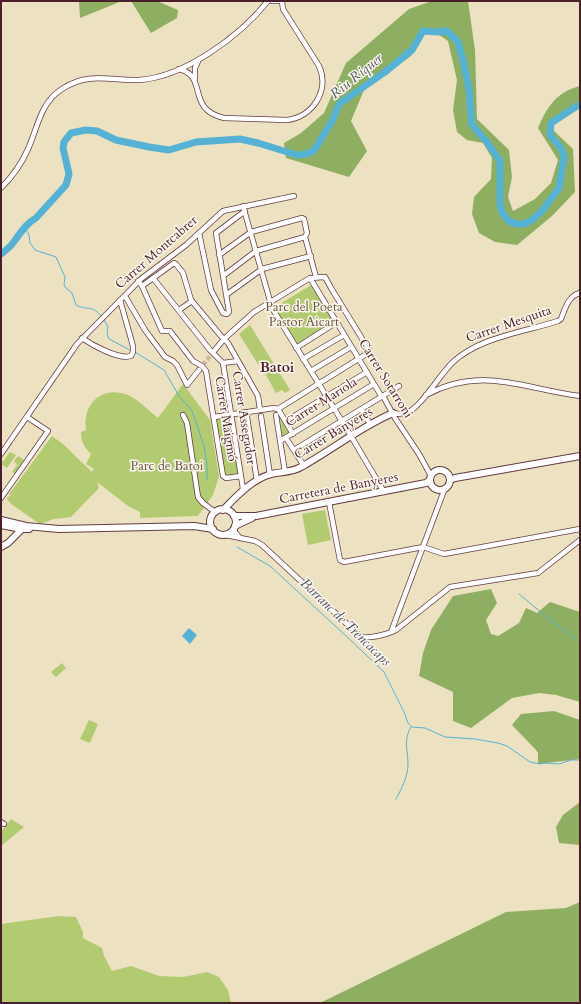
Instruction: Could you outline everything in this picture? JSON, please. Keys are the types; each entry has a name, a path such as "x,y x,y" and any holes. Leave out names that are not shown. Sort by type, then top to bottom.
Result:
{"main road":[{"name":"Carrer Banyeres","path":"222,510 236,496 242,487 270,475 304,466 370,424 393,413"},
{"path":"452,478 580,456"},
{"path":"442,470 448,473 452,478 449,485 443,490 434,488 430,478 436,471 442,470"},
{"name":"Carretera de Banyeres","path":"233,514 256,516 384,492 430,478"},
{"path":"1,524 12,528 22,529 194,526 213,530 219,534 226,535 234,528 232,506 236,496"},
{"path":"213,530 211,520 215,512 226,510 233,514"},
{"name":"Carretera de Banyeres","path":"234,528 256,516"},
{"path":"1,520 26,526 59,528"},
{"path":"194,526 211,520"},
{"path":"10,541 12,528"},
{"path":"1,547 10,541 22,529"}],"street":[{"path":"1,188 14,173 26,154 43,110 52,97 61,90 71,84 88,79 145,79 178,69 199,59 221,45 257,14 268,1"},
{"path":"199,59 195,68 198,97 209,112 219,117 287,120 300,117 309,111 316,103 321,91 323,82 321,71 286,15 280,1 272,1"},
{"path":"178,69 187,71 195,79"},
{"name":"Carrer Montcabrer","path":"84,337 111,353 127,358 132,354 133,346 120,300 138,282 186,245 221,212 294,196"},
{"path":"243,206 272,308 384,492"},
{"path":"199,233 211,290 223,313 226,315 228,312 226,295 216,233 245,211"},
{"path":"219,255 251,232 300,218 304,219 308,233 305,237 316,277"},
{"path":"223,276 256,250 305,237"},
{"path":"226,295 262,269 310,256"},
{"name":"Carrer Montcabrer","path":"142,286 175,263 183,273 192,301"},
{"path":"214,351 224,339 254,312 310,278 325,277 369,350 368,354 278,409"},
{"name":"Carrer Assegador","path":"153,278 210,350 223,363 242,487"},
{"name":"Carrer Sotarroni","path":"310,278 380,394 383,396 430,478"},
{"path":"138,282 142,286"},
{"name":"Carrer Maigmó","path":"142,286 162,330 170,331 193,361 202,366 206,371 223,476 226,478 241,476"},
{"name":"Carrer Mesquita","path":"425,395 448,367 465,351 493,340 558,321 561,319 570,298 580,293"},
{"path":"125,296 145,330 165,358 173,361 188,385 200,370"},
{"path":"1,454 63,363 84,337 120,300"},
{"path":"179,310 192,301 228,343 258,396 260,410"},
{"path":"296,348 337,322"},
{"path":"303,359 344,335"},
{"path":"311,372 352,347"},
{"path":"223,363 238,361"},
{"path":"286,422 367,372"},
{"name":"Carrer Banyeres","path":"393,413 403,414 418,405 425,395 467,380 512,382 564,394 580,396"},
{"name":"Carrer Mariola","path":"280,441 374,384"},
{"path":"294,450 399,386"},
{"path":"214,417 276,407 293,434"},
{"path":"361,410 370,424"},
{"path":"183,415 187,423 198,496 203,503 215,512"},
{"path":"276,415 285,472"},
{"path":"261,416 270,475"},
{"path":"1,498 48,431 27,417"},
{"path":"247,417 257,481"},
{"path":"286,438 304,466"},
{"path":"391,632 443,490"},
{"path":"329,502 341,562 423,547 444,554 580,529"},
{"path":"234,528 237,536 241,539"},
{"path":"226,535 255,541 262,545 362,637 365,638 396,630 450,587 538,572 580,540"}],"green space":[{"path":"79,1 122,1 80,18"},
{"path":"131,1 157,1 178,10 177,18 151,33"},
{"path":"432,1 468,1 475,50 477,119 509,150 512,177 508,197 513,211 535,199 551,183 558,160 538,128 553,101 565,92 580,86 580,108 556,117 553,130 573,149 575,192 552,216 517,245 495,242 479,233 472,214 474,197 491,179 492,158 483,143 467,140 457,132 453,110 457,80 448,41 429,28 411,56 364,90 351,121 367,151 349,177 286,158 284,143 301,133 324,113 346,63 409,9"},
{"name":"Parc del Poeta Pastor Aicart","path":"311,285 334,321 298,345 274,309"},
{"path":"250,325 290,390 285,393 282,390 276,393 260,364 258,364 239,334"},
{"name":"Parc de Batoi","path":"183,384 210,420 219,477 213,495 198,516 140,518 140,512 128,506 97,482 99,488 71,517 54,519 40,524 11,504 7,499 10,495 9,494 52,436 63,444 92,472 94,469 86,464 91,454 83,444 81,432 86,430 87,412 96,399 102,395 119,393 128,395 158,418"},
{"path":"280,417 289,432 283,437 282,436"},
{"path":"230,418 238,475 225,475 216,419"},
{"path":"10,452 16,455 7,468 1,464"},
{"path":"18,456 24,460 15,474 12,472 17,465 14,461"},
{"path":"325,510 331,540 308,545 302,514"},
{"path":"491,589 497,603 486,620 491,634 498,636 519,623 526,608 537,613 550,602 580,612 580,702 556,695 539,693 512,698 471,728 453,721 453,692 419,676 423,653 431,630 453,596"},
{"path":"62,663 66,668 56,677 51,672"},
{"path":"554,711 580,720 580,759 538,764 538,753 536,750 512,725 521,714"},
{"path":"89,720 98,724 90,743 80,739"},
{"path":"580,802 580,845 559,843 556,827 563,815"},
{"path":"11,819 24,827 1,846 1,829 3,829"},
{"path":"580,902 580,1003 320,1003 506,912 566,908"},
{"path":"59,916 76,917 83,932 83,938 102,948 104,956 112,971 131,966 159,976 183,977 207,972 219,977 228,990 231,1003 1,1003 1,924"}],"water":[{"path":"189,628 197,635 190,644 182,636"}],"waterway":[{"name":"Riu Riquer","path":"1,254 66,185 69,174 63,148 64,142 71,133 86,130 97,131 116,140 169,150 196,142 240,139 297,155 307,154 315,149 332,121 339,104 385,72 412,50 423,31 447,31 458,42 469,90 472,125 487,142 500,161 500,206 503,214 510,222 524,224 532,220 542,211 559,188 564,157 561,148 550,135 551,123 580,105"},
{"name":"Barranc de Trencacaps","path":"25,227 29,235 30,243 35,250 56,257 65,277 65,287 72,293 76,305 93,309 102,317"},
{"name":"Barranc de Trencacaps","path":"104,320 108,327 107,334 109,339 130,350"},
{"name":"Barranc de Trencacaps","path":"135,352 164,370 179,396 192,411 204,446 207,464 207,480"},
{"name":"Barranc de Trencacaps","path":"237,547 270,566 384,672 408,723 412,727 425,728 445,737 475,739 498,743 507,746 530,762 540,764 559,764 571,760 580,760"},
{"path":"519,594 580,642"},
{"path":"396,799 407,773 408,764 406,746 407,736 411,727"}],"tunnel":[{"path":"199,370 214,351"}],"district":[{"name":"Batoi","path":"277,369"}]}
